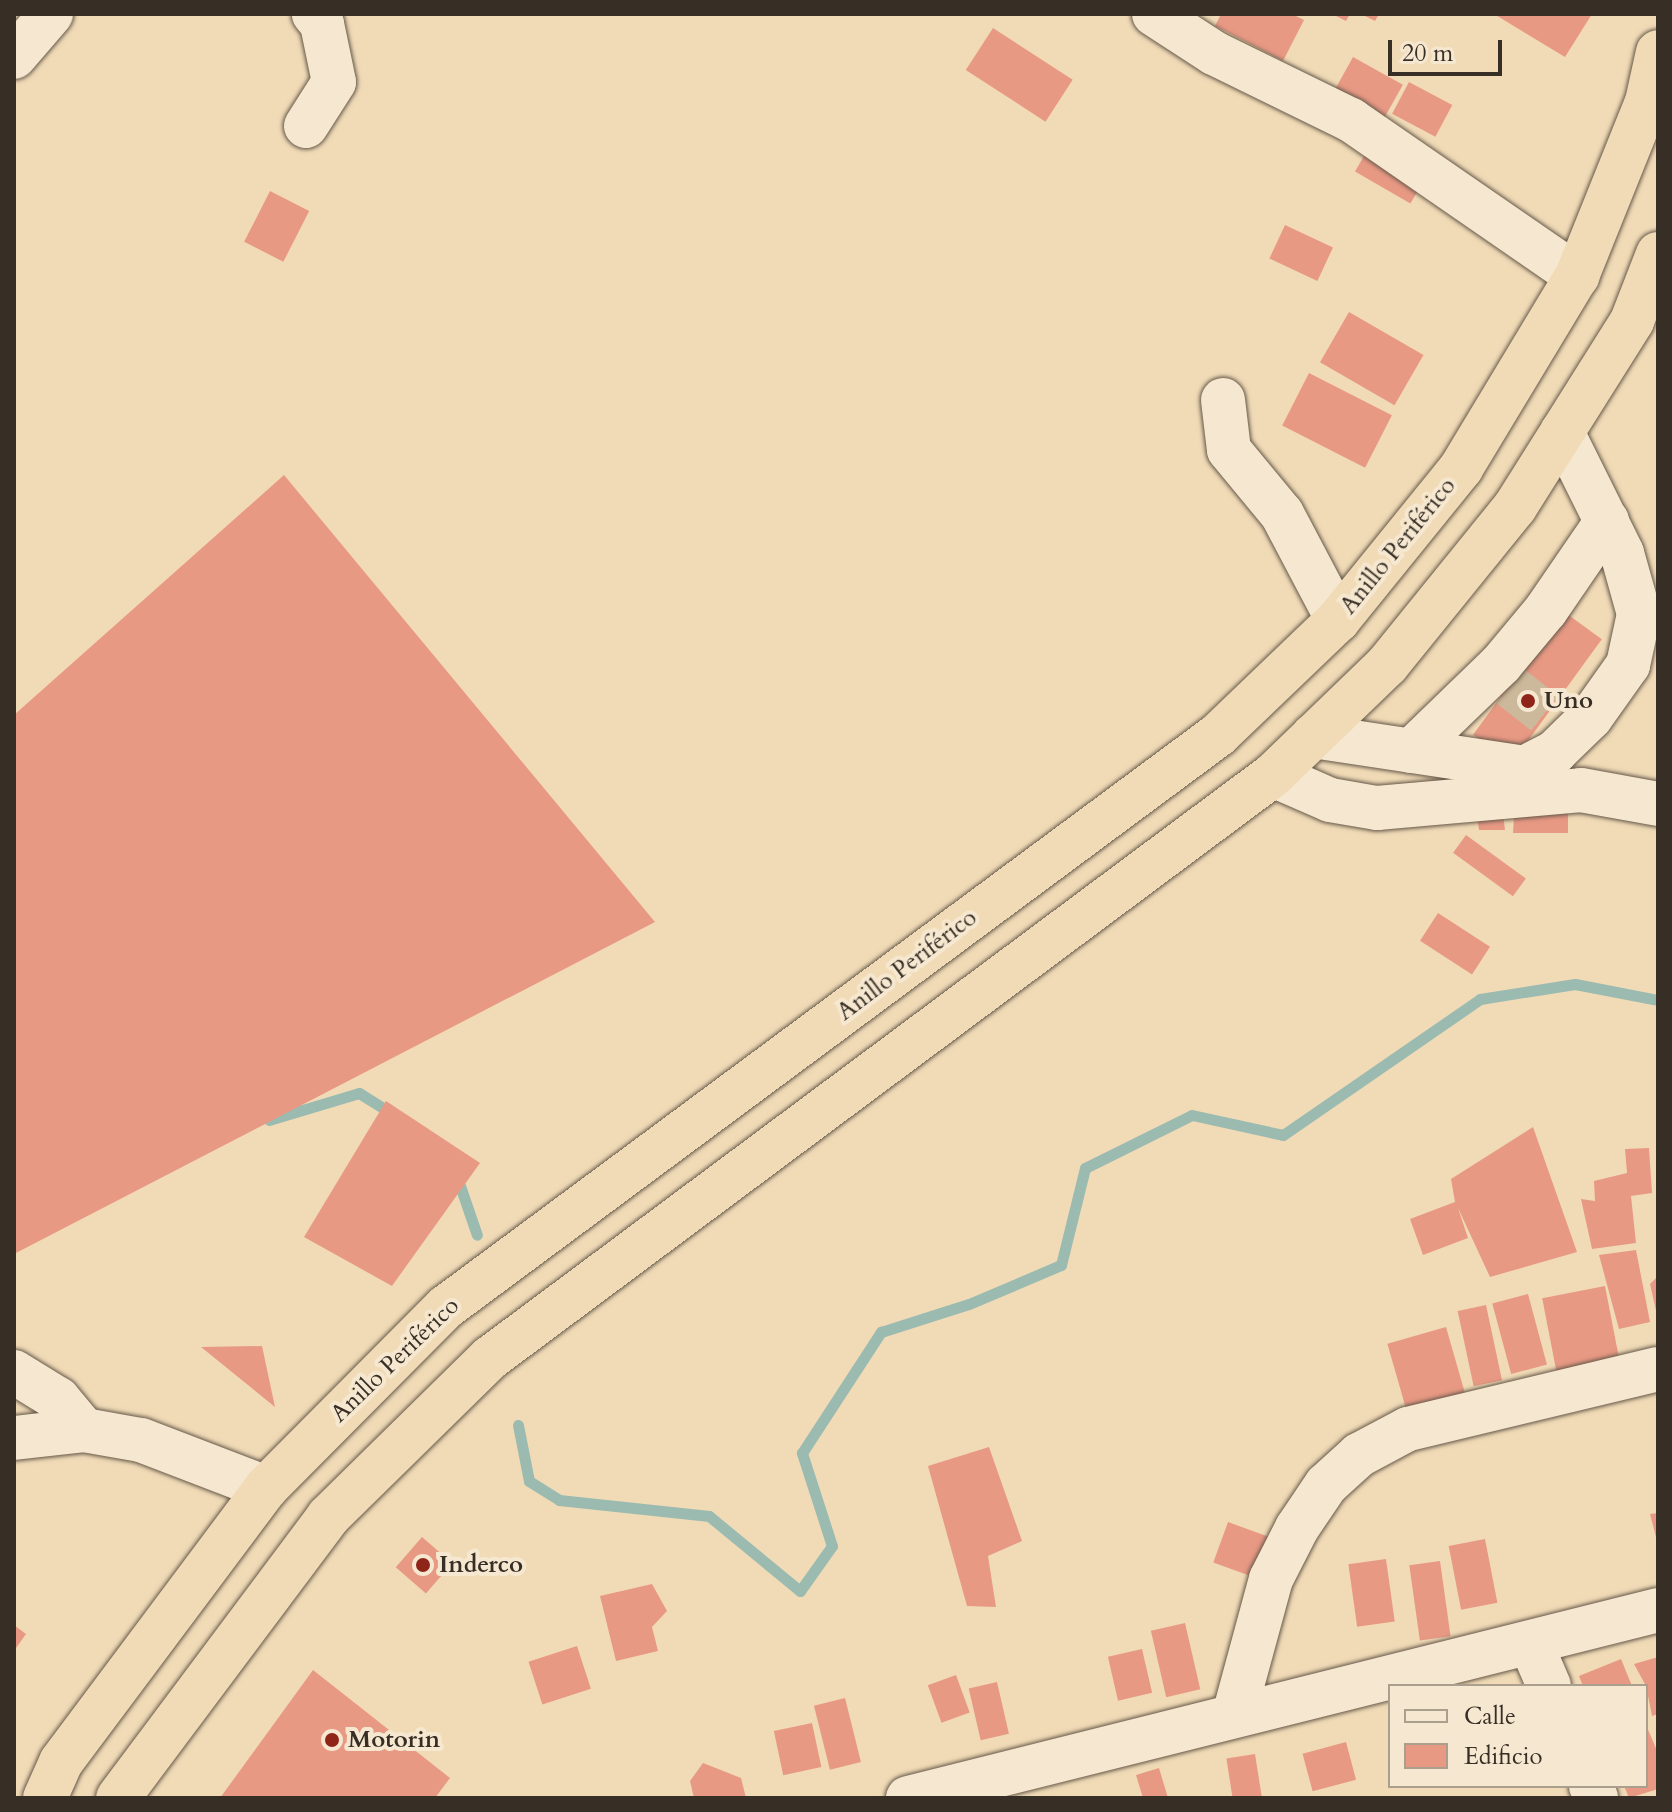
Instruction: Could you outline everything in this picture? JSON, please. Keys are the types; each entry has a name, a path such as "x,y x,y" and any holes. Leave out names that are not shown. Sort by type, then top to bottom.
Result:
{"highway":[{"name":"Anillo Periférico","path":"45,1798 61,1762 266,1488 446,1307 1218,735 1338,620 1461,468 1577,276 1647,102 1658,52"},
{"path":"118,1798 328,1517 490,1358 1273,775 1397,653 1515,507 1632,321 1658,254"}],"street":[{"path":"14,57 51,14"},
{"path":"306,126 334,82 322,24 314,14"},
{"path":"1154,14 1214,53 1351,120 1577,276"},
{"path":"1223,400 1229,450 1282,514 1338,620"},
{"path":"1313,736 1524,768 1555,752 1560,725 1628,665 1637,639 1639,614 1622,553 1562,432"},
{"path":"1411,751 1501,679 1607,521"},
{"path":"1273,775 1330,800 1377,808 1581,790 1658,804"},
{"path":"1234,1715 1271,1579 1297,1528 1326,1485 1359,1455 1408,1429 1658,1369"},
{"path":"14,1372 58,1399 84,1430"},
{"path":"17,1444 84,1430 141,1440 266,1488"},
{"path":"908,1798 1658,1610"},
{"path":"1531,1644 1548,1684"}],"building":[{"path":"1221,14 1292,14 1304,20 1283,61 1215,26"},
{"path":"1332,14 1350,14 1346,21"},
{"path":"1361,14 1379,14 1375,21"},
{"path":"1494,14 1592,14 1565,57"},
{"path":"993,28 1073,80 1045,122 966,70"},
{"path":"1353,57 1403,85 1384,118 1335,90"},
{"path":"1409,82 1452,105 1435,137 1392,114"},
{"path":"1372,142 1427,174 1410,203 1355,171"},
{"path":"270,191 309,211 283,262 244,242"},
{"path":"1285,225 1333,247 1317,281 1269,259"},
{"path":"1349,312 1423,355 1394,405 1320,362"},
{"path":"1309,373 1392,415 1365,468 1282,426"},
{"path":"284,475 655,922 14,1254 14,715"},
{"name":"Uno","path":"1563,611 1602,639 1512,763 1473,735"},
{"path":"1568,813 1568,833 1513,833 1514,817"},
{"path":"1503,814 1505,830 1479,830 1477,816"},
{"path":"1466,835 1526,878 1513,896 1453,853"},
{"path":"1438,913 1490,947 1472,974 1420,941"},
{"path":"386,1101 480,1163 392,1286 304,1237"},
{"path":"1533,1127 1577,1252 1490,1277 1458,1208 1468,1238 1423,1255 1410,1219 1455,1202 1451,1179"},
{"path":"1649,1148 1652,1193 1631,1196 1636,1243 1592,1249 1581,1199 1595,1201 1594,1181 1627,1173 1625,1149"},
{"path":"1636,1250 1650,1322 1619,1329 1599,1255"},
{"path":"1658,1276 1658,1314 1657,1315 1650,1284"},
{"path":"1605,1286 1619,1360 1556,1372 1542,1298"},
{"path":"1528,1294 1547,1365 1511,1374 1492,1304"},
{"path":"1486,1305 1502,1380 1474,1386 1458,1311"},
{"path":"1446,1327 1466,1396 1407,1413 1387,1344"},
{"path":"262,1346 275,1407 201,1347"},
{"path":"989,1447 1022,1541 988,1556 996,1607 967,1606 928,1466"},
{"path":"1658,1513 1658,1541 1657,1541 1650,1514"},
{"path":"1228,1522 1280,1541 1265,1581 1213,1562"},
{"name":"Inderco","path":"422,1537 452,1563 426,1593 396,1567"},
{"path":"1485,1539 1497,1603 1461,1610 1449,1546"},
{"path":"1386,1559 1395,1621 1357,1627 1348,1564"},
{"path":"1440,1561 1451,1636 1420,1641 1409,1565"},
{"path":"652,1584 667,1611 652,1627 658,1651 616,1661 600,1596"},
{"path":"1185,1623 1200,1689 1166,1697 1151,1631"},
{"path":"14,1625 26,1634 14,1651"},
{"path":"577,1646 591,1689 542,1705 528,1662"},
{"path":"1142,1649 1152,1693 1118,1701 1108,1657"},
{"path":"1658,1657 1658,1714 1652,1716 1648,1684 1645,1684 1634,1664"},
{"path":"1621,1659 1631,1684 1582,1684 1579,1676"},
{"name":"Motorin","path":"313,1670 450,1778 435,1798 220,1798"},
{"path":"956,1675 970,1713 941,1723 928,1685"},
{"path":"997,1682 1009,1734 981,1740 969,1689"},
{"path":"845,1698 861,1762 830,1770 814,1706"},
{"path":"812,1723 821,1767 783,1775 774,1731"},
{"path":"1648,1730 1658,1753 1658,1789 1629,1798 1625,1788 1648,1788"},
{"path":"1346,1742 1356,1780 1313,1791 1303,1754"},
{"path":"1255,1754 1262,1798 1233,1798 1226,1759"},
{"path":"703,1763 741,1778 746,1798 694,1798 690,1781"},
{"path":"1159,1768 1168,1798 1143,1798 1136,1775"}],"waterway":[{"path":"518,1425 529,1481 559,1500 709,1516 800,1591 832,1546 802,1453 881,1332 969,1304 1061,1265 1085,1168 1192,1115 1283,1135 1480,999 1575,984 1658,1000"},
{"path":"269,1120 359,1093 393,1114"},
{"path":"457,1177 477,1235"}],"tunnel":[{"path":"1510,686 1547,715"}],"place":[{"name":"Uno","path":"1528,701"},
{"name":"Inderco","path":"423,1565"},
{"name":"Motorin","path":"332,1740"}]}
